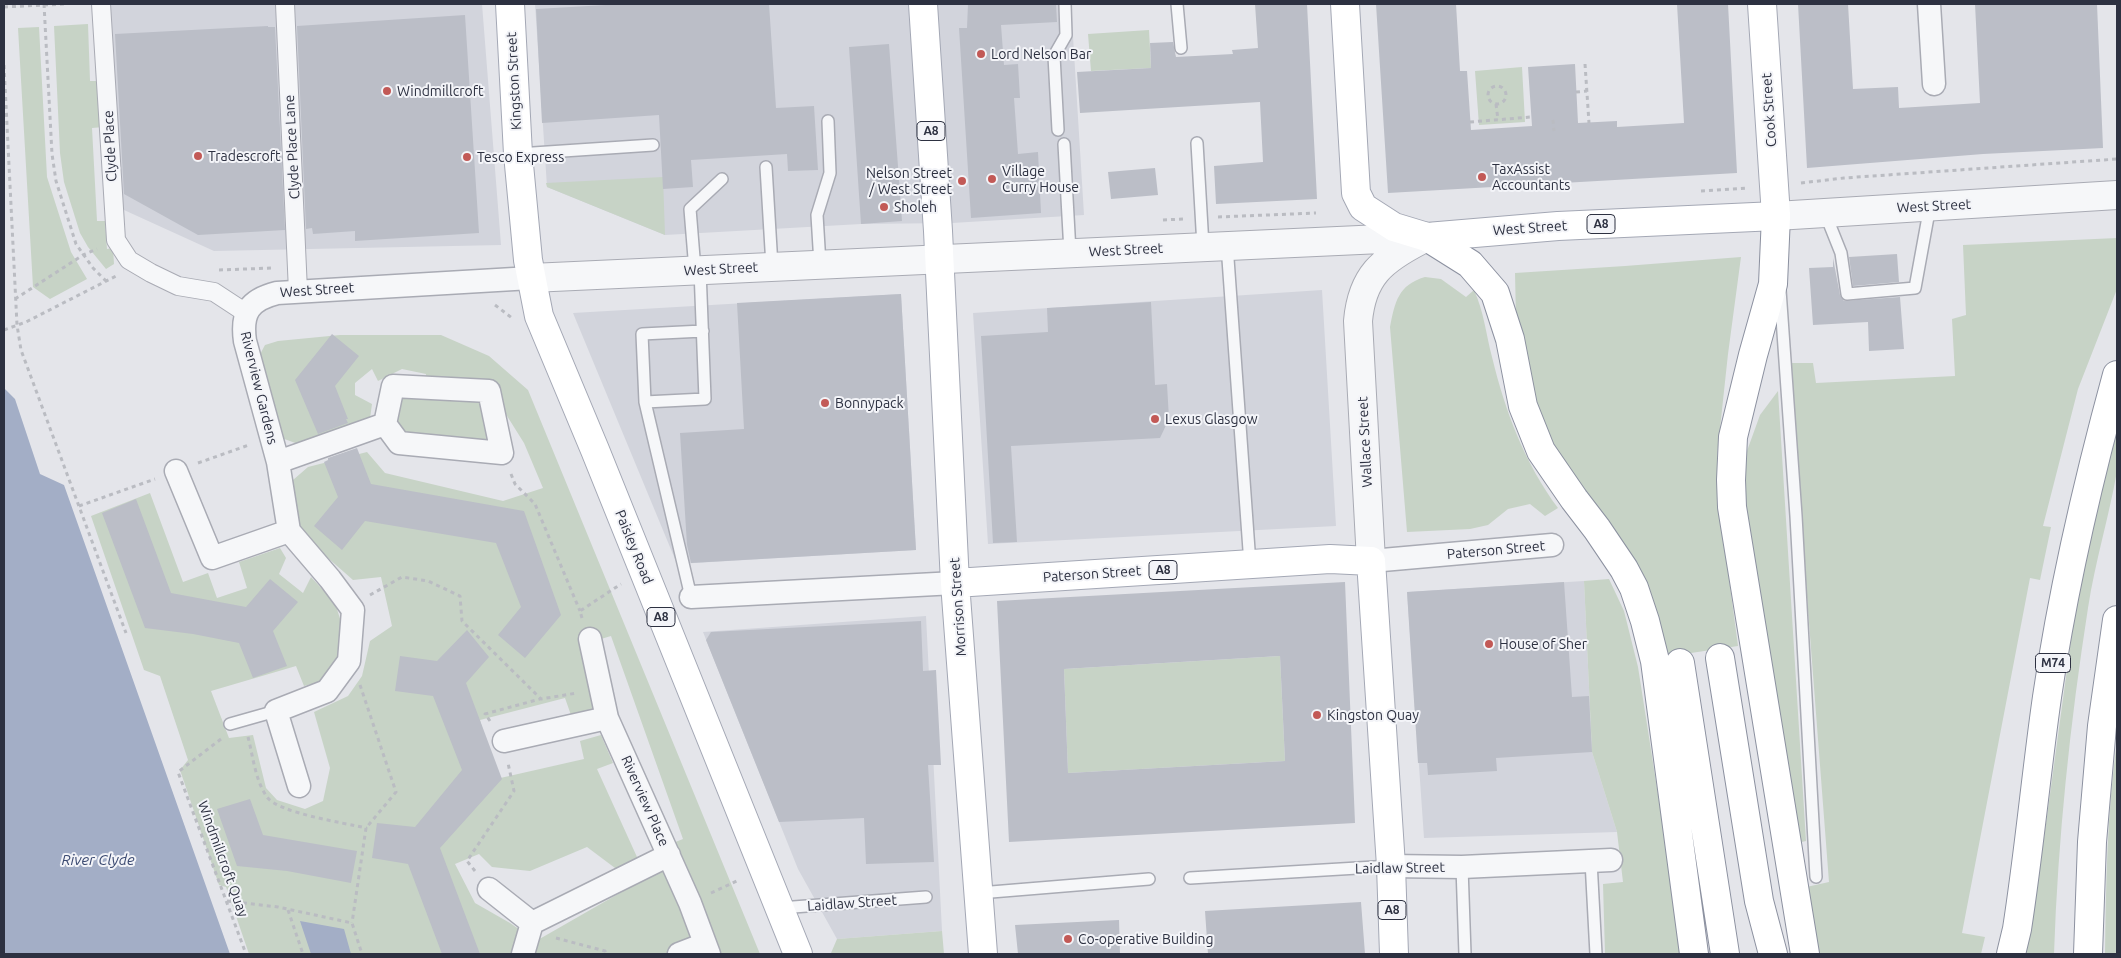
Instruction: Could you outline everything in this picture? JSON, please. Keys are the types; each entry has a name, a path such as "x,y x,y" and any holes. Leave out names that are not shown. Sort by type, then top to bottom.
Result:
{"main road":[{"name":"Kingston Street","path":"510,4 518,154 531,278"},
{"name":"A8","path":"923,4 939,259"},
{"name":"A8","path":"1345,4 1356,193 1363,207 1394,227 1426,237"},
{"name":"Cook Street","path":"1762,4 1776,216 1773,284 1733,437 1732,508 1806,954"},
{"name":"West Street","path":"1426,237 1558,226 1776,216"},
{"path":"1426,237 1470,264 1495,293 1510,339 1523,406 1541,451 1568,492 1597,529 1634,588 1655,661 1694,954"},
{"name":"Morrison Street","path":"939,259 956,583 983,954"},
{"name":"Paisley Road","path":"531,278 539,316 798,954"},
{"name":"M74","path":"2011,954 2017,929 2047,696 2064,595 2090,475 2117,375"},
{"name":"Paterson Street","path":"956,583 1330,559 1371,561"},
{"name":"Wallace Street","path":"1371,561 1391,866 1394,954"},
{"path":"2088,954 2092,842 2102,726 2117,620"},
{"path":"1720,658 1759,901 1772,954"},
{"path":"1680,663 1725,954"}],"street":[{"name":"Clyde Place","path":"101,4 116,240"},
{"name":"Clyde Place Lane","path":"285,4 298,291"},
{"path":"1929,4 1934,84"},
{"name":"West Street","path":"1776,216 2117,195"},
{"name":"West Street","path":"246,313 251,305 266,296 298,291 772,266 1426,237"},
{"name":"Wallace Street","path":"1371,561 1358,321 1359,304 1365,286 1379,266 1426,237"},
{"path":"116,240 130,260 150,273 178,286 214,292 246,313"},
{"name":"Riverview Gardens","path":"246,313 244,322 245,341 278,462 289,532"},
{"path":"393,386 489,391 502,453 399,443 385,424 393,386"},
{"name":"Riverview Gardens","path":"278,462 385,424"},
{"path":"176,471 212,558 289,532 330,579 353,610 349,661 344,669 327,691 276,711 299,786"},
{"name":"Paterson Street","path":"1371,561 1552,545"},
{"name":"Paterson Street","path":"691,597 956,583"},
{"name":"Riverview Place","path":"531,927 669,855 607,718 590,639"},
{"path":"504,741 607,718"},
{"path":"669,855 690,902 707,949 679,954"},
{"name":"Laidlaw Street","path":"1391,866 1462,867 1601,860"},
{"path":"489,888 531,927 523,954"}],"lane":[{"path":"1058,130 1054,56 1066,34 1065,4"},
{"path":"1177,4 1181,48"},
{"path":"820,264 817,215 830,173 828,122"},
{"path":"1197,143 1215,245 1250,564"},
{"path":"1064,144 1070,252"},
{"path":"518,154 653,145"},
{"path":"766,167 772,266"},
{"path":"645,402 705,399 703,331 690,209 722,179"},
{"path":"1825,213 1841,253 1847,294 1915,288 1930,206"},
{"path":"1776,216 1816,877"},
{"path":"691,597 645,402 642,334 703,331"},
{"path":"228,729 276,711"},
{"path":"1596,954 1601,860"},
{"name":"Laidlaw Street","path":"1190,878 1391,866"},
{"path":"1462,867 1465,954"},
{"path":"979,893 1149,879"},
{"name":"Laidlaw Street","path":"779,908 926,897"}],"path":[{"path":"4,330 106,281 83,255 71,232 55,175 44,4"},
{"path":"4,7 65,4"},
{"path":"1585,64 1589,123"},
{"path":"4,65 16,325 21,350 126,633"},
{"path":"1496,104 1502,102 1505,97 1503,89 1498,86 1492,88 1488,93 1488,98 1496,104 1498,120"},
{"path":"1576,92 1587,91"},
{"path":"1470,122 1532,117"},
{"path":"1553,120 1554,130"},
{"path":"15,299 83,255 116,240"},
{"path":"502,453 515,484 536,504 590,639"},
{"path":"78,506 131,487"},
{"path":"350,607 402,577 428,581 460,596 462,621 541,699"},
{"path":"580,610 624,582"},
{"path":"344,669 359,680 396,792 366,828 352,923 362,954"},
{"path":"489,888 467,861 514,791 504,741 485,714 541,699 579,692"},
{"name":"Windmillcroft Quay","path":"228,729 178,772 246,954"},
{"path":"248,735 257,776 267,798 287,810 366,828"},
{"path":"690,902 763,869"},
{"path":"227,901 288,910 352,923"},
{"path":"288,910 303,954"},
{"path":"531,927 605,951 606,954"}],"shaded area":[{"path":"103,4 482,4 501,245 214,251 113,205"},
{"path":"535,4 1071,4 1084,215 952,223 861,224 665,235 547,187"},
{"name":"Lexus Glasgow","path":"1322,290 1336,526 988,544 973,313"},
{"name":"Bonnypack","path":"901,294 916,550 677,564 573,313"},
{"name":"House of Sher","path":"1584,581 1592,752 1617,832 1424,838 1407,592"},
{"path":"926,616 942,931 837,939 798,869 703,632"}],"green space":[{"path":"88,24 90,81 101,81 104,127 92,128 97,221 105,221 107,249 113,248 114,264 106,269 88,247 80,233 64,182 60,153 54,26"},
{"path":"39,27 47,177 71,252 87,279 50,299 33,287 18,28"},
{"path":"1149,30 1151,68 1091,71 1088,34"},
{"path":"1522,67 1525,122 1479,125 1475,71"},
{"path":"663,177 665,235 547,187 546,183"},
{"path":"2117,238 2117,289 2078,389 2043,526 2051,527 2040,580 2030,578 1962,933 1985,937 1981,954 1811,954 1802,888 1829,882 1789,363 1813,363 1816,383 1955,376 1952,319 1966,315 1963,245"},
{"path":"1741,257 1717,456 1726,556 1738,646 1664,657 1540,426 1516,319 1515,273"},
{"path":"1425,277 1441,279 1466,297 1474,290 1497,377 1510,417 1526,455 1558,508 1545,516 1530,504 1508,509 1488,525 1470,529 1407,532 1390,327 1396,302 1403,290 1416,280"},
{"path":"340,335 441,335 489,356 528,390 760,954 249,954 226,887 219,885 180,770 188,760 160,676 144,670 91,516 150,493 183,582 208,573 217,598 247,588 239,562 280,548 286,558 279,574 303,593 311,577 335,603 343,628 337,659 319,682 304,686 296,666 211,691 229,738 253,735 266,788 277,800 305,809 323,801 330,768 314,712 348,696 362,676 370,641 392,626 381,577 353,580 303,536 291,503 293,480 308,467 367,452 385,473 503,501 543,488 524,443 497,400 483,462 386,440 396,390 424,394 426,374 402,369 378,381 372,369 355,383 355,395 372,404 368,433 298,444 279,437 257,360 265,345 278,341","holes":["611,636 683,839 637,857 597,769 613,763 601,735 580,741 584,759 496,779 480,720 565,698 572,718 598,713 581,645","587,847 615,868 625,890 536,941 510,923 475,903 455,864 479,854 492,867 530,871"]},
{"path":"1778,391 1806,841 1797,843 1743,505 1743,462 1760,415"},
{"path":"2117,407 2117,471 2091,591 2070,737 2058,867 2054,954 2025,954 2035,904 2078,589"},
{"path":"1609,579 1624,611 1638,667 1683,954 1605,954 1603,884 1623,882 1617,832 1592,752 1584,581"},
{"path":"1280,656 1285,761 1068,773 1064,669"},
{"path":"2117,742 2117,954 2105,954 2109,821"},
{"path":"942,931 944,954 831,953 837,939"}],"water":[{"name":"River Clyde","path":"4,388 15,399 40,474 64,485 230,954 4,954"},
{"path":"300,921 344,929 351,954 311,954"}],"building":[{"path":"623,4 769,4 776,108 814,106 818,170 788,171 787,154 691,160 693,187 663,189 659,115 542,123 536,9"},
{"path":"968,4 1056,4 1057,22 1001,25 1004,65 1018,64 1020,98 1014,98 1018,154 1038,152 1041,213 971,218 959,28 967,28"},
{"path":"1255,4 1307,4 1317,199 1216,204 1214,166 1263,162 1260,102 1080,113 1077,72 1151,68 1150,43 1173,42 1176,57 1233,54 1232,50 1258,48"},
{"path":"1376,4 1456,4 1460,71 1467,71 1471,130 1532,126 1528,67 1575,64 1578,123 1617,121 1617,127 1684,123 1677,4 1728,4 1737,173 1388,193"},
{"path":"1798,4 1848,4 1853,89 1898,87 1899,108 1980,103 1975,4 2097,4 2103,148 1983,154 1807,168"},
{"name":"Windmillcroft","path":"465,15 479,233 355,241 355,231 313,234 312,228 306,229 297,26"},
{"name":"Tradescroft","path":"275,27 285,230 198,235 124,194 115,34"},
{"path":"889,44 902,221 861,224 849,47"},
{"path":"1155,168 1158,195 1111,199 1108,172"},
{"path":"1897,254 1899,282 1853,286 1849,257"},
{"path":"1833,258 1840,295 1844,301 1900,297 1904,349 1869,351 1868,322 1813,325 1809,268 1833,267"},
{"name":"Bonnypack","path":"901,294 916,550 691,563 687,545 680,433 744,429 737,303"},
{"path":"1151,302 1155,385 1167,384 1169,419 1160,438 1011,446 1017,542 993,543 981,336 1048,332 1047,308"},
{"path":"332,334 359,356 335,386 348,423 318,434 295,380"},
{"path":"357,448 371,484 524,511 561,615 525,658 498,635 521,607 496,543 365,521 342,550 314,526 338,497 324,462 328,458"},
{"path":"136,499 171,593 246,607 270,579 298,602 273,631 287,666 253,678 239,643 193,634 145,628 102,513"},
{"name":"Kingston Quay","path":"1345,582 1355,823 1009,842 997,601","holes":["1280,656 1285,761 1068,773 1064,669"]},
{"name":"House of Sher","path":"1564,582 1572,697 1589,696 1592,752 1496,758 1497,771 1428,775 1427,763 1418,763 1407,592"},
{"path":"921,621 923,671 936,670 941,765 928,765 934,862 866,864 864,818 779,822 706,640 711,632"},
{"path":"467,630 489,657 466,683 502,779 440,848 480,954 442,954 408,864 372,858 377,823 415,827 462,770 433,696 395,691 400,656 437,661"},
{"path":"250,799 263,835 357,851 351,883 287,871 237,866 217,809"},
{"path":"1361,902 1365,954 1208,954 1205,911"},
{"name":"Co-operative Building","path":"1119,920 1120,954 1018,954 1015,925"}],"place":[{"name":"Lord Nelson Bar","path":"981,54"},
{"name":"Windmillcroft","path":"387,91"},
{"name":"Tradescroft","path":"198,156"},
{"name":"Tesco Express","path":"467,157"},
{"name":"TaxAssist Accountants","path":"1482,177"},
{"name":"Village Curry House","path":"992,179"},
{"name":"Nelson Street / West Street","path":"962,181"},
{"name":"Sholeh","path":"884,207"},
{"name":"Bonnypack","path":"825,403"},
{"name":"Lexus Glasgow","path":"1155,419"},
{"name":"House of Sher","path":"1489,644"},
{"name":"Kingston Quay","path":"1317,715"},
{"name":"Co-operative Building","path":"1068,939"}]}
